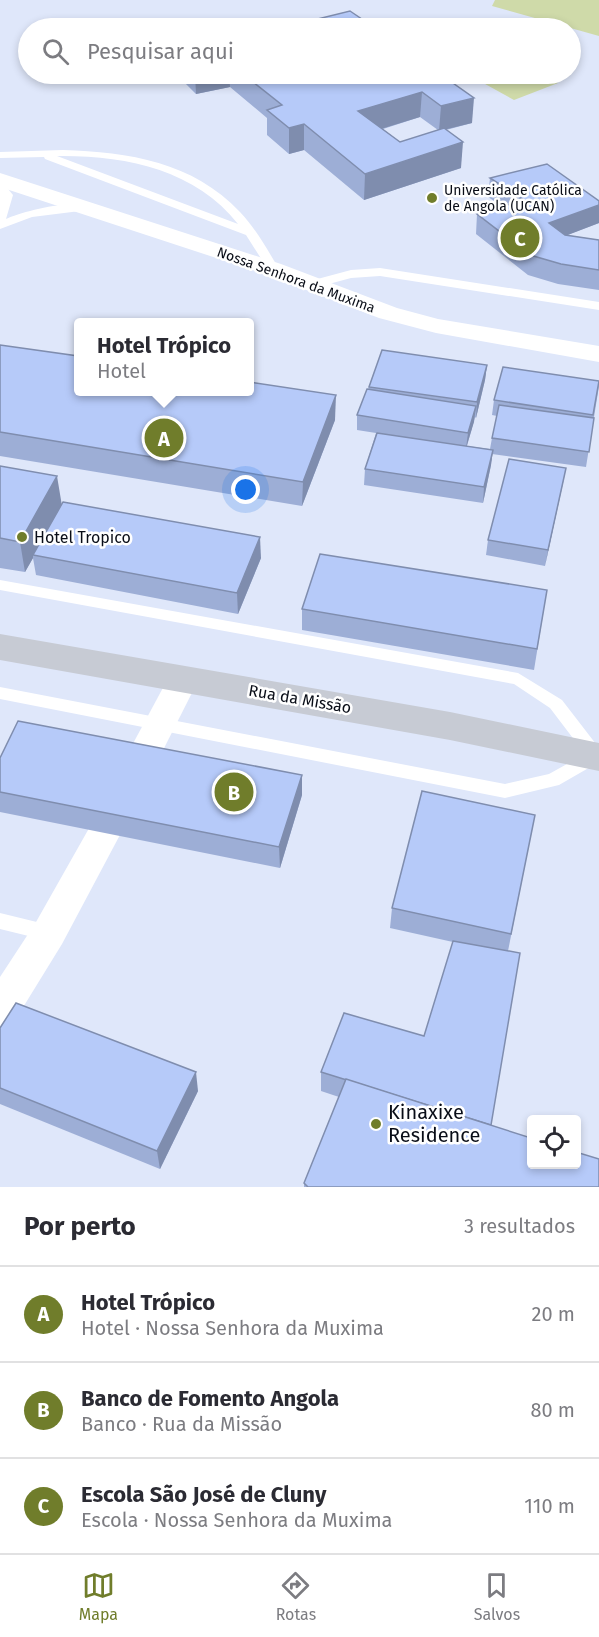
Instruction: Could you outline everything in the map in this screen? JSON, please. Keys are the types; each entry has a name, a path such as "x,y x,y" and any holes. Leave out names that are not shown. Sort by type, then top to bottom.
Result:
{"main road":[{"name":"Rua da Missão","path":"0,647 450,726 598,756"}],"street":[{"name":"Nossa Senhora da Muxima","path":"0,180 80,208 273,269 375,308 436,326 599,354"},
{"path":"139,764 183,679"},
{"path":"0,1010 49,933 104,833"}],"lane":[{"path":"40,153 251,233"},
{"path":"0,155 40,153 120,156 181,174 220,199 251,233 273,269"},
{"path":"0,186 7,195 0,219"},
{"path":"0,226 17,216 80,208"},
{"path":"314,284 351,274 380,272 599,306"},
{"path":"0,585 518,679 556,704 598,756 553,780 505,791 449,782 159,722 0,693"},
{"path":"0,921 49,933"}],"green space":[{"path":"495,0 599,0 599,36 581,31 581,18 535,18 492,6"},
{"path":"485,84 555,84 514,100"}],"building":[{"path":"350,11 360,18 322,18"},
{"path":"256,84 454,84 474,98 441,106 422,92 358,111 400,142 444,128 463,142 365,174 304,124 289,128 267,110 282,105"},
{"path":"547,164 599,201 599,205 549,223 565,235 599,240 599,270 561,264 530,255 477,214 524,200 490,178"},
{"path":"0,345 74,355 74,396 254,396 254,383 336,395 303,482 0,432"},
{"path":"382,350 487,365 477,402 369,387"},
{"path":"503,367 599,381 593,415 494,400"},
{"path":"367,389 476,406 468,433 357,415"},
{"path":"499,405 594,418 589,452 492,438"},
{"path":"377,433 493,450 484,487 365,469"},
{"path":"509,459 566,468 548,550 488,540"},
{"path":"0,466 57,476 20,542 0,538"},
{"path":"63,502 260,537 237,593 33,555"},
{"path":"320,554 547,590 537,649 302,609"},
{"path":"18,721 302,775 279,847 0,792 0,758"},
{"path":"422,791 535,815 511,934 392,908"},
{"path":"453,941 520,953 491,1125 321,1072 344,1013 424,1036"},
{"path":"16,1003 196,1072 157,1151 0,1088 0,1028"},
{"name":"Kinaxixe Residence","path":"346,1079 527,1137 527,1169 581,1169 581,1154 599,1159 599,1187 308,1187 304,1183"}],"place":[{"name":"Universidade Católica de Angola (UCAN)","path":"432,198"},
{"name":"Escola São José de Cluny","path":"520,238"},
{"name":"Hotel Trópico","path":"164,438"},
{"name":"Hotel Tropico","path":"22,537"},
{"name":"Banco de Fomento Angola","path":"234,792"},
{"name":"Kinaxixe Residence","path":"376,1124"}]}
